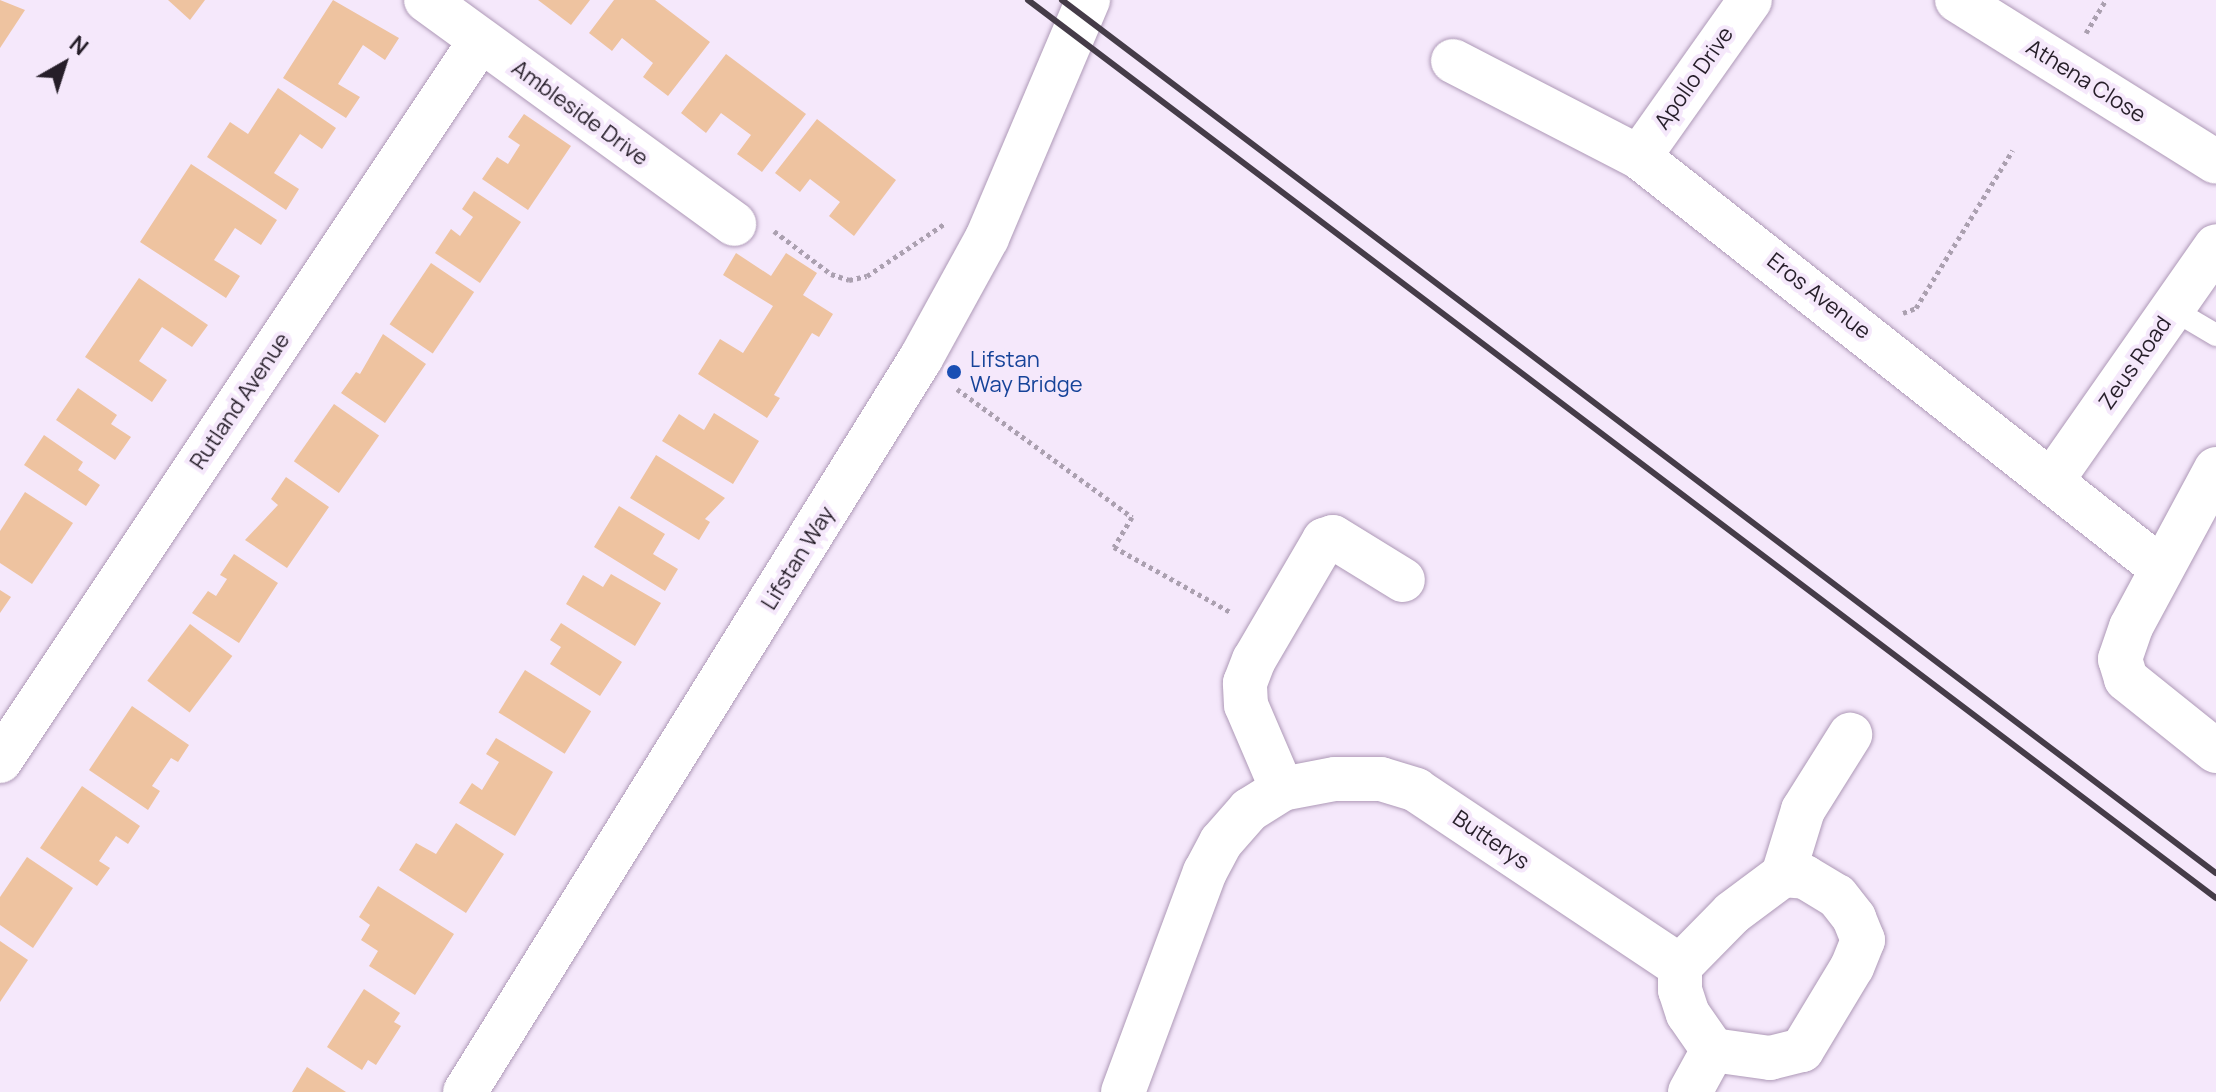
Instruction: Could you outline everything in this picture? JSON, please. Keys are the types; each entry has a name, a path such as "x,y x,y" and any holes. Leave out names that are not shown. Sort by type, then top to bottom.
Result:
{"street":[{"name":"Ambleside Drive","path":"426,0 734,224"},
{"name":"Lifstan Way","path":"465,1092 921,358 987,238 1088,0"},
{"name":"Apollo Drive","path":"1639,157 1750,0"},
{"name":"Athena Close","path":"1957,0 2216,162"},
{"name":"Rutland Avenue","path":"0,761 480,41"},
{"name":"Eros Avenue","path":"1453,61 1639,157 2053,479 2161,568"},
{"name":"Zeus Road","path":"2053,479 2216,246"},
{"path":"2216,469 2161,568 2120,659 2126,679 2216,751"},
{"path":"1282,789 1246,705 1245,683 1269,634 1324,540 1333,537 1403,580"},
{"path":"1783,875 1805,877 1837,896 1854,918 1863,940 1852,967 1802,1050 1770,1058 1713,1050 1688,1014 1680,990 1680,966 1732,913 1783,875 1803,810 1850,735"},
{"name":"Butterys","path":"1123,1092 1205,872 1221,842 1249,810 1282,789 1351,779 1381,779 1416,790 1680,966"},
{"path":"1690,1092 1713,1050"}],"lane":[{"path":"2172,309 2216,335"}],"path":[{"path":"1861,329 1916,308 2013,150"},
{"path":"734,224 744,209 831,274 849,280 867,276 950,219 987,238"},
{"path":"957,389 1132,517 1114,547 1269,634"}],"building":[{"path":"0,0 25,10 0,48"},
{"path":"168,0 205,0 190,20"},
{"path":"333,0 399,38 385,60 363,45 338,84 360,97 346,118 283,78"},
{"path":"538,0 590,0 571,25"},
{"path":"614,0 655,0 710,42 668,96 643,77 653,63 622,38 612,51 589,33"},
{"path":"726,54 806,114 762,172 737,154 751,135 721,113 706,133 681,113"},
{"path":"278,88 336,128 322,149 300,134 274,173 299,189 286,210 207,157 230,122 248,134"},
{"path":"524,114 571,146 528,210 482,179 497,157 508,164 520,145 508,137"},
{"path":"817,119 896,180 854,236 829,216 840,202 810,179 800,192 775,173"},
{"path":"191,164 277,220 261,245 235,228 214,260 240,276 226,298 140,242"},
{"path":"474,191 521,222 480,283 435,253 451,229 460,236 473,217 462,209"},
{"path":"736,253 771,276 786,253 817,273 803,295 833,314 819,337 812,333 774,395 780,398 767,418 698,374 720,339 743,353 773,306 723,275"},
{"path":"431,263 474,292 433,353 390,324"},
{"path":"139,278 208,325 192,347 162,327 139,361 167,380 152,402 85,357"},
{"path":"383,334 426,364 385,423 341,393 356,372 360,374"},
{"path":"78,388 117,415 111,424 131,437 115,460 56,420"},
{"path":"334,404 379,436 339,493 294,461"},
{"path":"714,413 759,441 733,484 662,441 679,414 704,430"},
{"path":"44,435 83,462 78,470 100,485 86,506 24,465"},
{"path":"656,455 725,498 705,519 710,522 699,540 630,498"},
{"path":"286,477 329,507 287,568 245,540 278,505 271,499"},
{"path":"25,492 73,523 32,584 0,563 0,531"},
{"path":"619,506 665,534 653,554 678,569 665,591 594,547"},
{"path":"234,554 278,583 239,643 192,613 208,591 216,596 227,579 220,575"},
{"path":"611,574 661,603 635,646 566,604 583,575 603,587"},
{"path":"0,590 11,597 0,613"},
{"path":"561,623 622,662 600,696 550,664 561,647 550,640"},
{"path":"190,624 232,656 190,713 147,681"},
{"path":"525,670 591,711 565,754 499,712"},
{"path":"132,706 189,745 178,762 171,758 152,786 160,791 148,810 89,770"},
{"path":"496,738 553,772 515,836 459,803 472,783 482,790 499,762 486,754"},
{"path":"82,786 140,826 128,844 116,836 99,861 110,868 97,886 40,848"},
{"path":"456,823 504,854 466,913 399,870 416,843 436,854"},
{"path":"27,857 73,888 33,948 0,925 0,897"},
{"path":"378,886 454,934 415,995 369,966 378,951 361,940 370,925 359,917"},
{"path":"0,941 28,960 0,1002"},
{"path":"364,989 400,1013 394,1022 401,1026 376,1065 368,1060 362,1070 327,1047"},
{"path":"307,1067 346,1092 292,1092"}],"railway":[{"path":"1028,0 2216,898"},
{"path":"1062,0 2216,873"}],"place":[{"name":"Lifstan Way Bridge","path":"954,372"}]}
